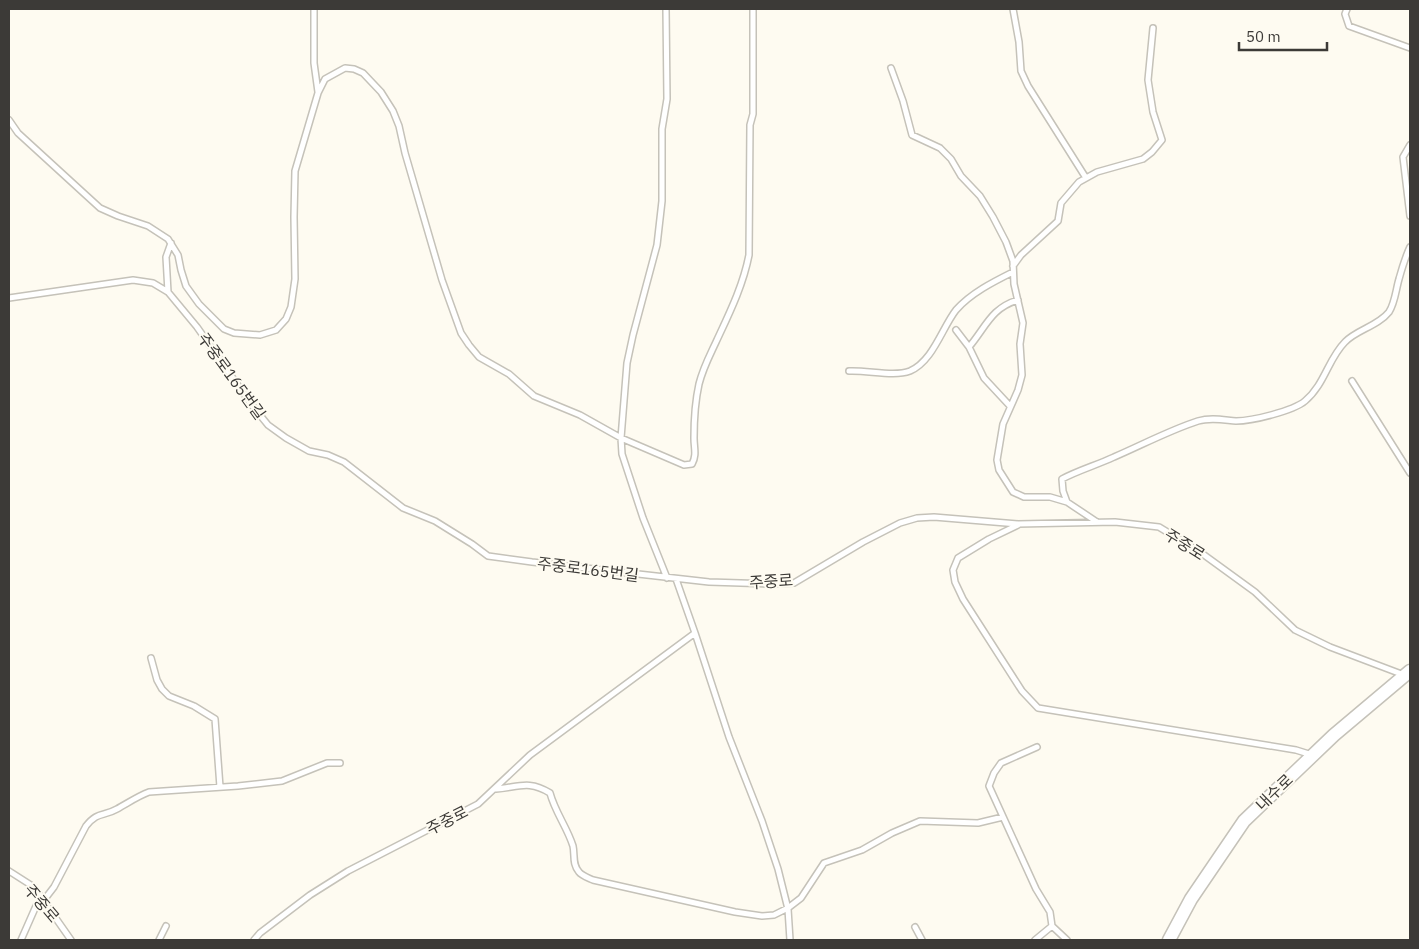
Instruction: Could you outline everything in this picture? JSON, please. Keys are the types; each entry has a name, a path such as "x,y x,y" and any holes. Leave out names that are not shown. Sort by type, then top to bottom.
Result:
{"street":[{"name":"내수로","path":"1169,940 1191,899 1244,821 1313,756 1407,673"}],"lane":[{"path":"314,9 314,63 318,93"},
{"path":"666,9 667,99 662,129 662,201 656,245 632,334 627,363 621,438 622,454 643,518 667,578"},
{"path":"9,120 18,133 100,208 148,226 160,233 171,243 178,255 186,286 199,304 224,329 234,333 260,335 276,330 286,319 292,308 296,279 295,171 318,93 325,79 345,68 354,68 363,73 387,101 398,126 442,280 461,333 479,357 509,374 534,396 580,415 621,438 684,465 692,464 696,458 694,417 702,373 738,292 746,269 748,255 750,125 753,114 753,9"},
{"path":"1013,9 1019,42 1021,71 1028,86 1086,178"},
{"path":"1347,9 1345,14 1349,26 1410,48"},
{"path":"849,371 867,370 898,374 911,370 928,355 955,312 964,302 1013,269 1021,255 1058,222 1061,203 1079,182 1097,172 1143,159 1152,152 1162,140 1153,112 1148,80 1153,28"},
{"path":"891,68 903,101 912,135 940,148 951,159 961,176 980,196 1006,242 1023,323 1020,344 1022,374 1018,390 1003,424 997,460 999,470 1013,492 1024,496 1050,497 1067,502 1097,522"},
{"path":"1410,146 1402,157 1410,216"},
{"path":"168,292 166,257 171,243"},
{"path":"1067,502 1063,491 1062,479 1076,471 1200,420 1221,419 1238,421 1285,412 1304,402 1321,384 1340,348 1347,340 1370,327 1389,312 1394,302 1404,260 1410,247"},
{"name":"주중로165번길","path":"9,298 133,280 153,283 168,292 197,327 268,425 286,438 309,450 344,462 403,508 435,521 488,556 676,579"},
{"path":"969,347 997,309 1018,300"},
{"path":"956,330 969,347 984,378 1010,406"},
{"path":"1352,380 1410,473"},
{"name":"주중로","path":"676,579 768,584 794,582 863,542 900,523 917,518 934,517 1018,524 1115,522 1158,528 1200,552 1255,592 1295,630 1330,648 1407,673"},
{"path":"1018,524 958,558 953,570 955,582 963,599 1022,691 1038,708 1296,750 1313,756"},
{"path":"676,579 729,737 762,821 788,908 790,940"},
{"name":"주중로","path":"254,940 260,933 310,895 332,881 478,804 530,755 695,633"},
{"path":"151,658 157,680 169,696 194,706 216,719 220,787"},
{"path":"1037,747 1001,764 994,773 989,786 1036,889 1050,912 1052,926 1068,940"},
{"path":"20,940 36,906 44,900 54,887 86,826 98,814 116,810 149,792 282,781 327,763 340,763"},
{"path":"496,789 523,785 539,786 550,793 554,807 574,849 574,862 580,873 593,880 735,912 762,916 774,915 788,908 801,898 824,863 862,850 892,833 920,822 978,823 1003,817"},
{"name":"주중로","path":"9,871 34,887 71,940"},
{"path":"159,940 166,926"},
{"path":"1035,940 1052,926"},
{"path":"915,927 922,940"}]}
